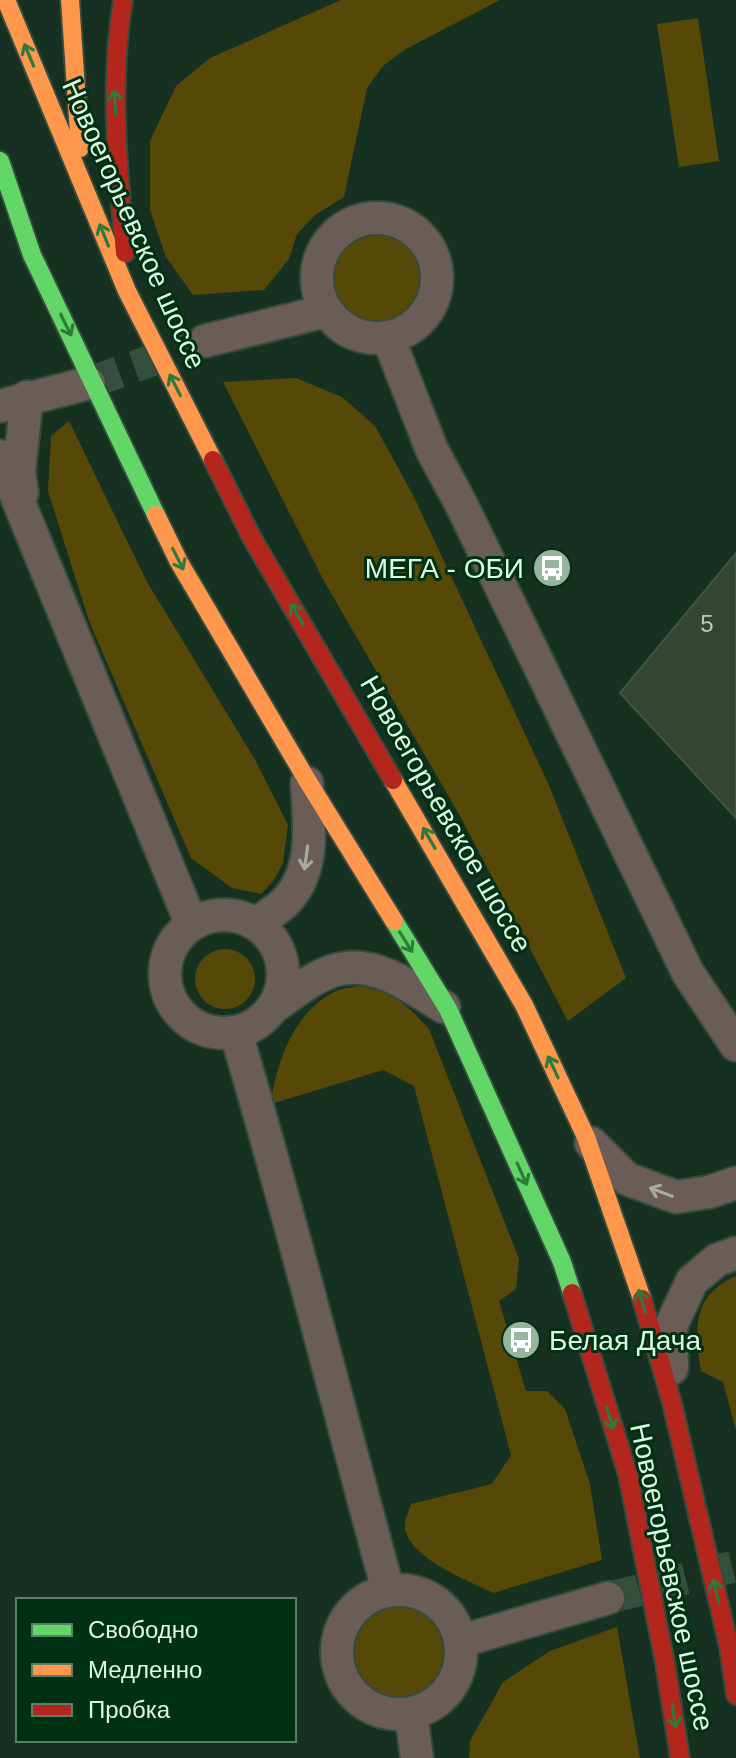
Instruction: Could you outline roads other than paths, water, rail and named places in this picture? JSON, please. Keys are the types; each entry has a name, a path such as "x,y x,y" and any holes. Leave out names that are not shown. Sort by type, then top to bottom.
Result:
{"main road":[{"name":"Новоегорьевское шоссе","path":"6,0 127,291 252,538 524,1005 586,1137 633,1269 672,1403 729,1647 736,1695"},
{"path":"70,0 81,178"},
{"path":"123,0 116,32 115,99 127,291"},
{"name":"Новоегорьевское шоссе","path":"0,161 32,255 179,562 307,780 448,1009 562,1262 628,1475 665,1663 680,1758"},
{"path":"0,221 32,255"}],"street":[{"path":"371,218 395,220 415,232 430,250 437,273 435,295 425,315 409,330 388,337 365,337 343,328 326,311 317,288 318,264 329,242 348,225 371,218"},
{"path":"205,341 326,311"},
{"path":"388,337 432,450 468,518 688,973 736,1045"},
{"path":"24,510 13,402 89,383"},
{"path":"0,456 191,923"},
{"path":"257,923 287,901 305,871 309,837 307,780"},
{"path":"275,1006 283,985 283,961 273,940 257,923 235,915 212,915 191,923 173,942 164,966 167,992 177,1011 193,1026 214,1033 236,1033 258,1023 275,1006 312,981 340,969 369,969 395,978 448,1009"},
{"path":"236,1033 270,1145 294,1246 388,1590"},
{"path":"586,1137 627,1179 676,1197 709,1192 736,1183"},
{"path":"672,1403 671,1326 692,1281 717,1260 736,1253"},
{"path":"388,1590 412,1591 435,1601 452,1618 461,1641 461,1665 451,1688 434,1705 411,1714 386,1714 363,1704 346,1685 337,1661 338,1637 348,1615 366,1599 388,1590"},
{"path":"461,1641 608,1598"},
{"path":"411,1714 417,1758"}],"tunnel":[{"path":"89,383 205,341"},
{"path":"608,1598 736,1566"}],"place":[{"name":"МЕГА - ОБИ","path":"552,568"},
{"name":"Белая Дача","path":"521,1340"}]}
